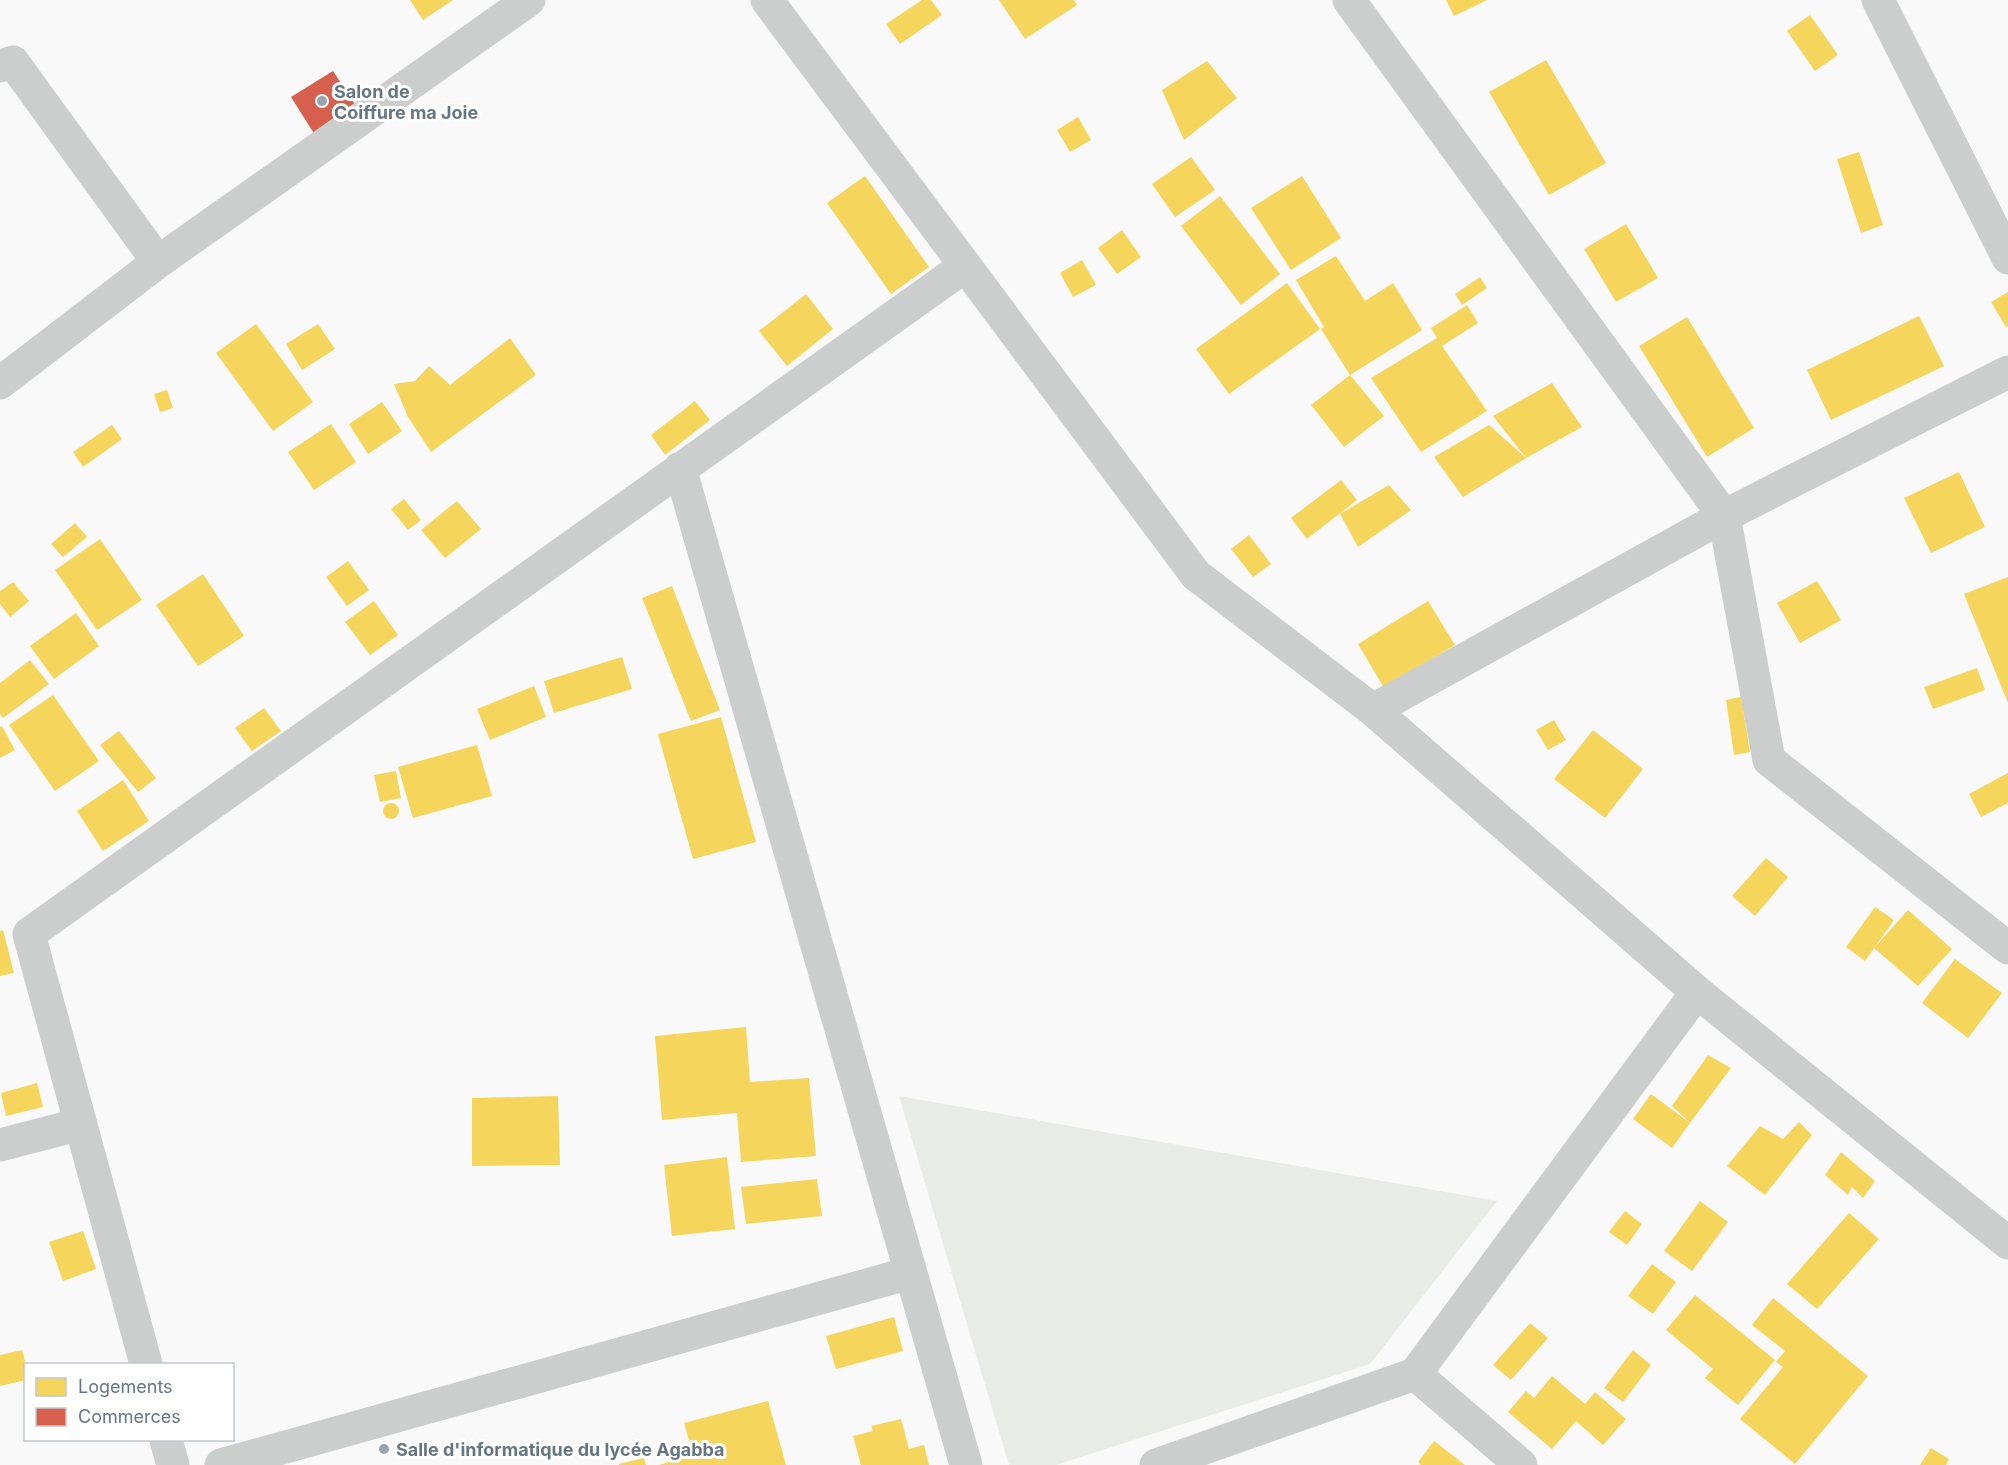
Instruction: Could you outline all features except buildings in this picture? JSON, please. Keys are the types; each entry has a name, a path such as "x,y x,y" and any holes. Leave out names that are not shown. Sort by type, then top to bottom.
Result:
{"street":[{"path":"0,383 158,262 529,0"},
{"path":"767,0 1196,575 1373,710 1697,992 2008,1243"},
{"path":"1349,0 1724,516 1769,760 2008,948"},
{"path":"1878,0 2008,258"},
{"path":"0,66 13,63 158,262"},
{"path":"145,1363 29,934 965,266"},
{"path":"1373,710 1724,516 2008,372"},
{"path":"680,468 966,1465"},
{"path":"1156,1465 1415,1374 1697,992"},
{"path":"0,1146 81,1124"},
{"path":"220,1465 910,1273"},
{"path":"1415,1374 1521,1465"},
{"path":"166,1441 173,1465"}],"shaded area":[{"path":"899,1096 1497,1201 1370,1364 1056,1465 1009,1465"}],"place":[{"name":"Salon de Coiffure ma Joie","path":"322,101"},
{"name":"Salle d'informatique du lycée Agabba","path":"384,1449"}]}
